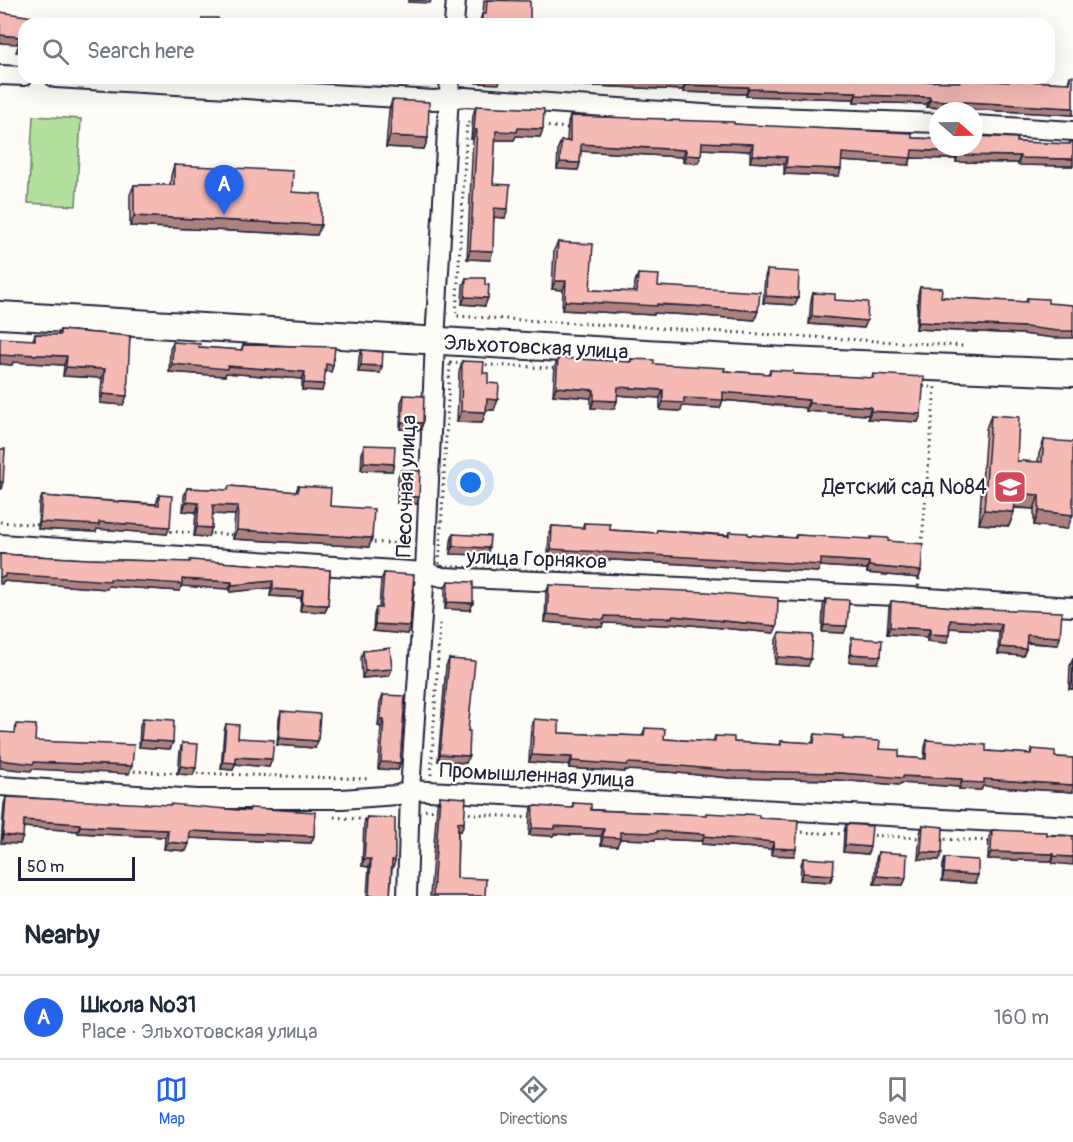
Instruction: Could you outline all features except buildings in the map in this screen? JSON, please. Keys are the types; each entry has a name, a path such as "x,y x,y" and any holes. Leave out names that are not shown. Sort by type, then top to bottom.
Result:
{"street":[{"path":"454,18 456,0"},
{"path":"0,75 18,76"},
{"path":"162,84 449,100 465,97 717,115 929,123"},
{"name":"Песочная улица","path":"407,896 410,790 432,569 435,341 450,84"},
{"path":"983,126 1073,131"},
{"name":"Эльхотовская улица","path":"0,315 765,360 1073,373"},
{"name":"улица Горняков","path":"0,544 432,569 442,577 884,595 1073,607"},
{"name":"Промышленная улица","path":"0,786 196,799 342,799 397,795 410,790 1073,826"}],"path":[{"path":"479,123 467,122 456,316 966,346"},
{"path":"538,126 574,128"},
{"path":"432,569 450,363 935,387 918,589"},
{"path":"0,522 48,525"},
{"path":"154,531 238,535"},
{"path":"368,542 416,544"},
{"path":"431,783 440,623"},
{"path":"117,771 375,779"},
{"path":"425,810 449,812"},
{"path":"460,813 532,818"},
{"path":"791,831 850,834"},
{"path":"861,835 1002,842"}],"green space":[{"path":"33,116 81,119 76,206 28,203"}],"place":[{"name":"Школа №31","path":"224,215"},
{"name":"Детский сад №84","path":"1010,487"}]}
